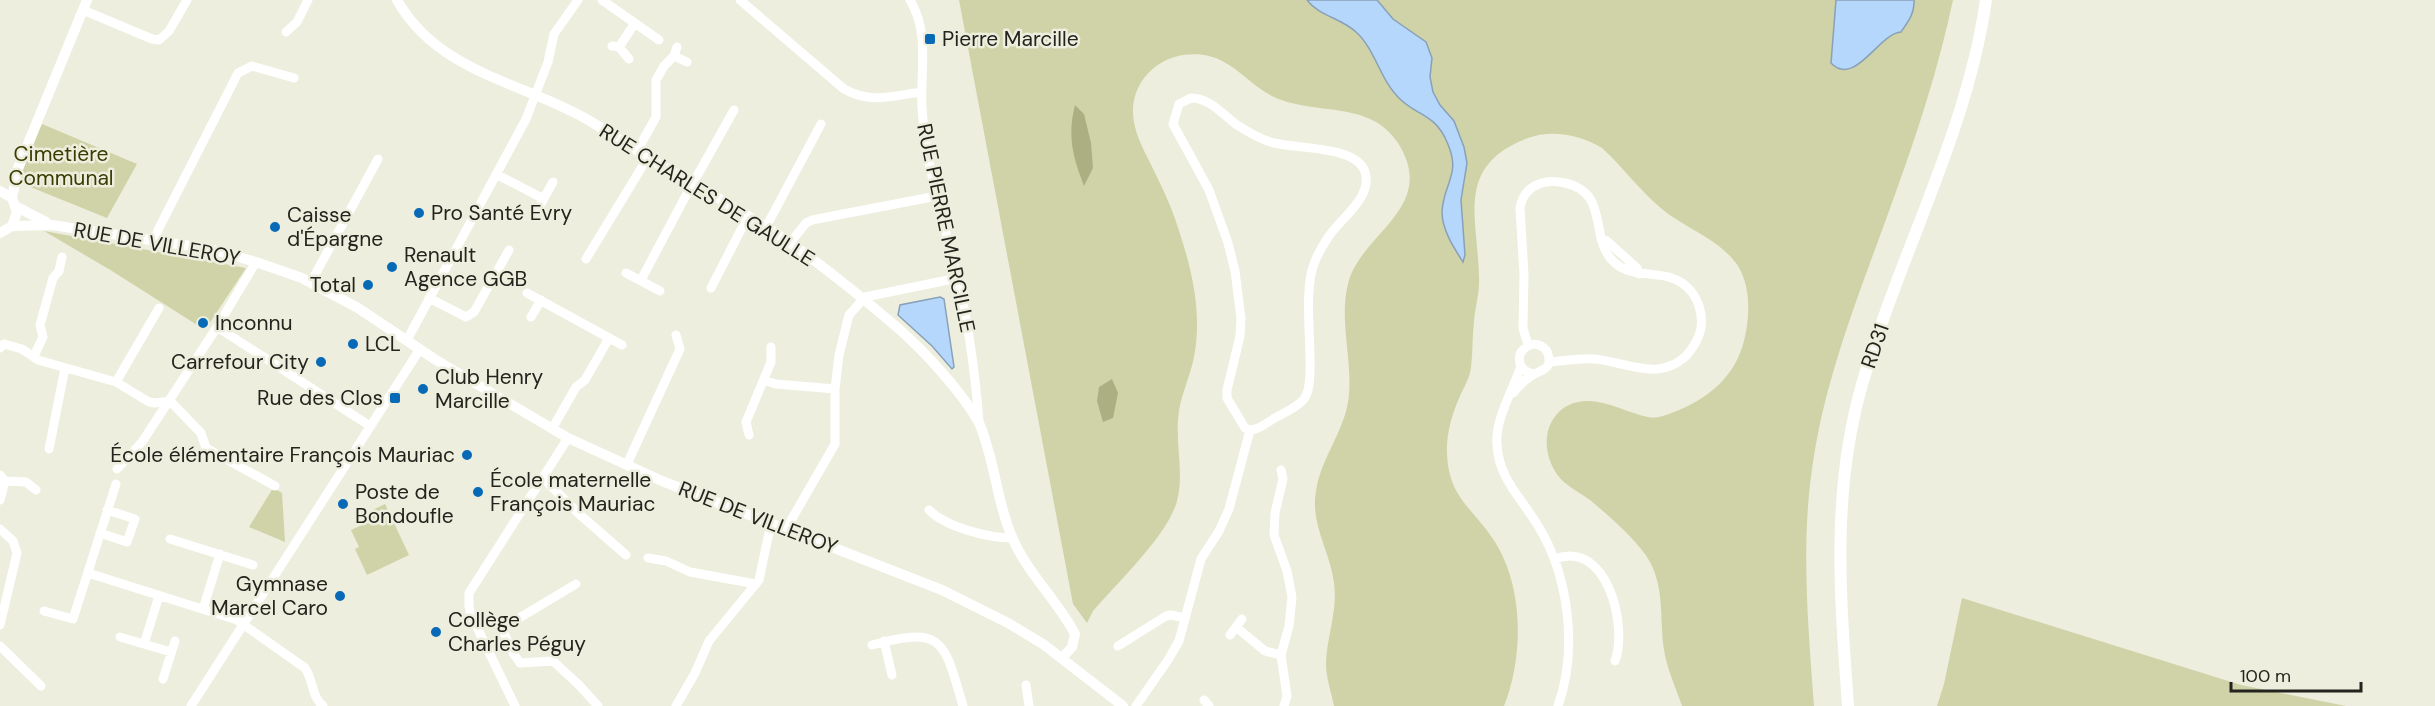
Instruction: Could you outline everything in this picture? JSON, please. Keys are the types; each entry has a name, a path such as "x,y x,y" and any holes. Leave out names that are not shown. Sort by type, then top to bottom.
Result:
{"main road":[{"name":"RD31","path":"1848,706 1839,565 1844,476 1852,431 1863,382 1875,345 1959,111 1977,47 1986,0"}],"street":[{"path":"12,226 16,219 14,202 18,168 85,5 152,39 159,40 169,32 187,0"},
{"path":"286,32 297,22 308,0"},
{"name":"RUE CHARLES DE GAULLE","path":"397,0 407,16 453,57 492,78 577,114 766,227 861,299 919,348 979,423 989,454 1003,516 1012,538 1024,561 1075,634 1072,647 1062,658"},
{"path":"407,340 535,97 548,62 554,34 578,0"},
{"path":"602,0 659,40"},
{"path":"740,0 844,89 873,99 921,92"},
{"name":"RUE PIERRE MARCILLE","path":"910,0 922,33 921,92 924,145 958,278 967,323 979,423"},
{"path":"629,59 616,47 635,23"},
{"path":"638,151 656,117 656,80 676,52 687,62"},
{"path":"155,241 158,230 238,73 252,66 294,78"},
{"path":"1191,98 1205,100 1238,125 1269,142 1297,148 1341,152 1358,161 1366,174 1365,191 1328,237 1309,279 1307,314 1310,380 1307,394 1298,405 1256,429 1250,430 1245,428 1227,398 1227,384 1240,336 1241,318 1228,243 1209,190 1173,124 1179,104 1191,98"},
{"path":"641,280 682,201 694,184 734,110"},
{"path":"766,227 821,124"},
{"path":"586,259 648,158"},
{"path":"311,282 378,159"},
{"path":"0,191 18,168"},
{"path":"496,174 542,198"},
{"path":"1528,345 1523,328 1524,274 1520,208 1522,198 1535,185 1552,181 1578,188 1586,195 1595,207 1605,253 1616,265 1639,274 1658,274 1673,278 1687,287 1697,301 1701,328 1695,345 1683,359 1656,370 1637,369 1595,359 1549,362"},
{"path":"537,211 542,198 553,182"},
{"name":"RUE DE VILLEROY","path":"0,191 52,225"},
{"path":"790,243 806,223 812,220 937,196"},
{"path":"716,283 748,216"},
{"name":"RUE DE VILLEROY","path":"0,233 12,226 52,225 210,249 256,262 311,282 568,438 662,480 949,594 1008,623 1062,658 1122,706"},
{"path":"429,298 466,317 474,312 509,250"},
{"path":"34,356 42,336 40,325 53,278 58,271 62,256"},
{"path":"117,470 142,442 170,401 256,262"},
{"path":"626,273 660,291"},
{"path":"786,529 835,444 835,389 843,333 849,315 861,299 874,294 958,278"},
{"path":"527,293 622,345"},
{"path":"531,317 541,300"},
{"path":"116,382 159,308"},
{"path":"217,327 370,426"},
{"path":"627,464 680,349 676,335"},
{"path":"552,429 576,387 585,380 609,338"},
{"path":"1511,395 1533,374 1543,371 1549,362 1544,347 1533,344 1521,351 1521,366 1497,429 1498,456 1508,483 1536,522 1555,559 1563,595 1568,640 1566,673 1558,706"},
{"path":"2,346 12,345 38,360 116,382 155,404 170,401"},
{"path":"749,435 746,422 771,362 771,347"},
{"path":"191,706 420,349"},
{"path":"1521,366 1533,374"},
{"path":"49,449 64,368"},
{"path":"764,380 776,384 835,389"},
{"path":"170,401 195,426 206,448 275,486"},
{"path":"1136,706 1174,651 1201,559 1220,531 1229,509 1250,430"},
{"path":"515,706 471,615 469,593 568,438"},
{"path":"1281,470 1283,479 1275,513 1274,535 1290,582 1292,597 1289,626 1281,655 1287,696 1284,706"},
{"path":"0,500 3,478 26,482 36,490"},
{"path":"543,478 578,513 626,555"},
{"path":"44,611 73,619 116,484"},
{"path":"100,533 128,542 135,519 108,510"},
{"path":"929,510 938,519 987,536 1012,538"},
{"path":"676,706 695,674 709,641 761,576 771,523"},
{"path":"0,529 13,541 17,553 0,625"},
{"path":"170,539 253,565"},
{"path":"203,609 220,554"},
{"path":"1555,559 1565,555 1580,557 1593,565 1603,577 1612,598 1618,630 1619,650 1615,661"},
{"path":"648,558 666,561 690,572 756,584"},
{"path":"88,573 237,620 242,626 305,668 309,674 314,696 323,706"},
{"path":"576,584 503,630 511,650 520,663 553,661 598,706"},
{"path":"144,644 159,596"},
{"path":"1118,646 1166,616 1185,618"},
{"path":"1236,627 1265,651 1281,655"},
{"path":"872,645 900,637 923,636 942,646 948,655 963,706"},
{"path":"120,637 171,652"},
{"path":"163,679 175,641"},
{"path":"884,641 892,675"},
{"path":"0,646 41,686"},
{"path":"492,659 511,650"},
{"path":"1026,686 1029,706"}],"green space":[{"path":"959,0 1953,0 1926,102 1837,358 1820,423 1810,487 1806,550 1814,706 1682,706 1665,657 1659,589 1652,565 1626,532 1590,500 1560,478 1550,461 1547,437 1551,422 1561,410 1569,405 1589,401 1599,402 1638,415 1655,417 1686,407 1709,393 1727,376 1740,354 1748,312 1747,293 1742,274 1731,257 1722,249 1662,209 1602,148 1576,137 1546,134 1528,138 1505,150 1489,163 1480,179 1475,196 1479,283 1471,367 1452,417 1447,439 1449,469 1457,492 1493,539 1511,577 1518,621 1517,643 1511,686 1504,706 1334,706 1326,663 1335,593 1332,571 1318,526 1316,491 1323,466 1347,407 1349,367 1345,311 1348,284 1355,266 1403,203 1409,185 1408,166 1398,143 1385,128 1370,119 1354,113 1299,105 1282,100 1265,92 1217,58 1201,55 1175,57 1155,67 1137,90 1133,111 1144,151 1178,226 1189,264 1197,310 1196,342 1178,420 1180,471 1177,501 1172,514 1153,543 1093,611 1087,623 1073,604"},
{"path":"1075,105 1084,114 1091,143 1093,168 1084,186 1072,147 1071,127"},
{"name":"Cimetière Communal","path":"42,124 137,164 107,218 18,182"},
{"path":"44,231 246,268 205,330"},
{"path":"1112,379 1118,393 1113,418 1103,422 1097,401 1099,387"},
{"path":"273,488 282,493 285,542 249,527"},
{"path":"385,504 409,555 367,575 355,549 359,547 351,530 362,525 358,517"},
{"path":"1962,598 2241,685 2346,706 1937,706 1944,684"}],"water":[{"path":"1307,0 1377,0 1393,19 1426,42 1432,58 1430,77 1433,92 1440,105 1454,121 1464,147 1467,163 1461,200 1465,255 1463,262 1449,238 1443,219 1443,202 1453,163 1442,133 1432,121 1407,105 1394,92 1369,48 1356,32 1318,10"},
{"path":"1836,0 1914,0 1914,5 1901,32 1884,41 1858,64 1849,69 1840,69 1831,63"},
{"path":"940,297 944,299 954,367 952,369 932,346 898,315 900,305"}],"place":[{"name":"Pierre Marcille","path":"930,39"},
{"name":"Pro Santé Evry","path":"419,213"},
{"name":"Caisse d'Épargne","path":"275,227"},
{"name":"Renault Agence GGB","path":"392,267"},
{"name":"Total","path":"368,285"},
{"name":"Inconnu","path":"203,323"},
{"name":"LCL","path":"353,344"},
{"name":"Carrefour City","path":"321,362"},
{"name":"Club Henry Marcille","path":"423,389"},
{"name":"Rue des Clos","path":"395,398"},
{"name":"École élémentaire François Mauriac","path":"467,455"},
{"name":"École maternelle François Mauriac","path":"478,492"},
{"name":"Poste de Bondoufle","path":"343,504"},
{"name":"Gymnase Marcel Caro","path":"340,596"},
{"name":"Collège Charles Péguy","path":"436,632"}]}
